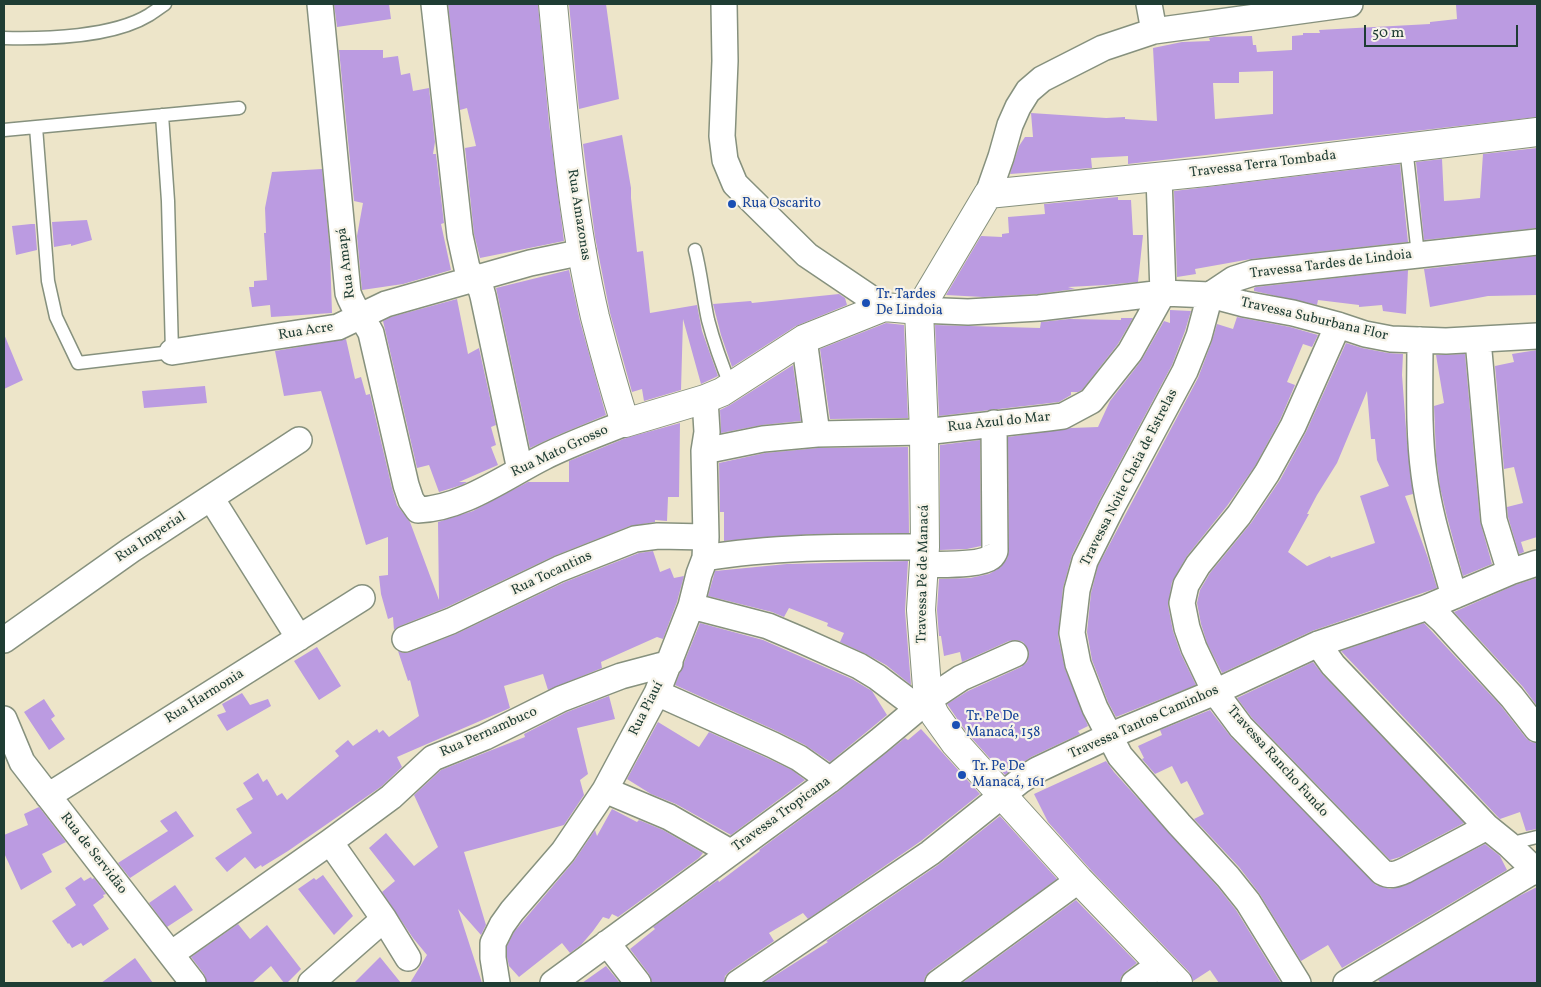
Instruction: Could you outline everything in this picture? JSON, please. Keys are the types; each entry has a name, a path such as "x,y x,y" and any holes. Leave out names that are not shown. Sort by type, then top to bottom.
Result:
{"street":[{"name":"Rua Amapá","path":"320,4 348,293 355,311 371,333 406,485 411,500 418,510"},
{"path":"434,4 460,236 465,260 483,296 520,470"},
{"name":"Rua Amazonas","path":"553,4 562,104 583,252 595,316 625,423"},
{"path":"724,4 725,61 722,136 725,160 735,184 807,255 884,307 968,312 1039,308 1163,294 1210,295"},
{"path":"1149,4 1154,31"},
{"path":"919,310 988,194 1010,125 1018,107 1028,91 1042,79 1103,48 1154,31 1350,4"},
{"name":"Travessa Terra Tombada","path":"988,194 1158,177 1537,132"},
{"path":"1158,177 1163,294"},
{"name":"Travessa Tardes de Lindoia","path":"1210,295 1234,279 1245,275 1537,242"},
{"name":"Rua Acre","path":"172,352 338,327 386,304 530,263 583,252"},
{"name":"Rua Azul do Mar","path":"704,451 762,439 817,434 924,432 1063,416 1091,401 1130,352 1163,294"},
{"name":"Travessa Suburbana Flor","path":"1210,295 1391,339 1446,341 1537,336"},
{"name":"Travessa Noite Cheia de Estrelas","path":"1210,295 1199,336 1185,371 1112,506 1085,561 1072,615 1073,644 1078,664 1095,708 1120,756 1248,902 1298,983"},
{"name":"Rua Mato Grosso","path":"418,510 448,505 480,491 545,456 625,423 705,399 731,387 804,338 884,307"},
{"name":"Travessa Pé de Manacá","path":"919,310 924,432 925,556 921,610 923,704 935,715 955,743 1079,880 1169,974"},
{"name":"Travessa Rancho Fundo","path":"1338,325 1292,426 1267,473 1239,515 1198,565 1186,585 1182,603 1187,628 1194,648 1215,692 1241,727 1382,872 1394,875 1406,870 1487,827"},
{"path":"804,338 817,434"},
{"path":"1420,340 1421,442 1424,475 1430,507 1454,596"},
{"path":"1478,340 1492,511 1510,572"},
{"name":"Rua Piauí","path":"497,983 493,943 502,925 563,852 605,790 657,693 691,606 705,547 704,451 707,432 705,399"},
{"name":"Rua Tocantins","path":"405,639 451,621 559,569 635,538 658,536 726,554 777,551 925,556 957,564 982,562 992,557 995,551 994,423"},
{"name":"Rua Imperial","path":"4,640 131,550 300,440"},
{"path":"211,498 299,638"},
{"name":"Travessa Tantos Caminhos","path":"738,983 930,853 1020,780 1037,770 1109,736 1215,692 1318,644 1428,607 1510,572 1537,563"},
{"name":"Rua Harmonia","path":"48,796 362,598"},
{"path":"691,606 768,626 859,666 923,704"},
{"path":"1428,607 1512,697 1537,729"},
{"path":"1318,644 1333,666 1487,827 1536,871 1346,983"},
{"name":"Travessa Tropicana","path":"553,983 730,852 780,818 880,741 923,704 961,678 1015,654"},
{"name":"Rua Pernambuco","path":"172,954 330,842 390,796 433,758 485,737 561,699 621,676 670,663"},
{"path":"657,693 772,744 799,758 830,780"},
{"name":"Rua de Servidão","path":"4,719 22,762 193,983"},
{"path":"605,790 669,816 730,852"},
{"path":"330,842 384,919 408,958"},
{"path":"938,983 1079,880"},
{"path":"311,983 384,919"},
{"path":"608,943 638,983"},
{"path":"1134,983 1169,974"}],"lane":[{"path":"4,38 40,39 77,35 120,27 148,16 165,4"},
{"path":"4,130 239,108"},
{"path":"162,115 168,201 172,352"},
{"name":"Rua Acre","path":"36,126 48,282 56,317 78,363 172,352"},
{"path":"1406,147 1418,255"},
{"path":"695,250 702,277 708,319 718,354 731,387"},
{"path":"1508,844 1537,837"}],"building":[{"path":"334,4 389,4 391,19 337,27"},
{"path":"448,4 538,4 549,123 564,241 480,258 474,234 465,148 476,146 467,108 460,110"},
{"path":"569,4 606,4 619,99 579,109"},
{"path":"1537,4 1537,117 1128,164 1128,156 1091,158 1092,168 1010,174 1019,146 1025,137 1033,137 1031,113 1106,118 1125,117 1125,119 1157,121 1153,48 1182,42 1210,41 1209,38 1214,37 1252,36 1253,45 1256,45 1257,52 1292,50 1292,36 1303,35 1303,33 1320,33 1319,30 1430,24 1430,22 1457,19 1456,5","holes":["1273,71 1273,114 1215,119 1213,83 1239,83 1239,72"]},
{"path":"339,50 383,50 383,58 398,56 401,75 410,73 413,91 429,88 435,142 433,154 436,154 444,223 441,224 451,270 403,284 362,290 357,236 363,203 354,201"},
{"path":"622,135 631,188 637,252 643,251 650,313 697,305 702,331 718,376 701,384 683,319 681,390 644,401 642,389 632,392 610,313 595,237 583,144"},
{"path":"1537,148 1537,228 1424,240 1416,162 1442,159 1444,201 1480,198 1483,154"},
{"path":"1400,164 1408,242 1251,259 1195,269 1196,274 1177,277 1174,191"},
{"path":"322,169 330,252 332,313 271,317 270,305 252,307 249,287 254,287 254,281 267,280 264,233 266,233 265,208 272,172"},
{"path":"1118,197 1118,200 1131,200 1133,235 1143,235 1138,282 1068,287 1075,289 1038,294 983,297 946,295 981,236 1002,237 1002,234 1009,233 1008,217 1045,214 1044,204"},
{"path":"87,220 92,240 71,246 71,244 54,247 52,222"},
{"path":"35,224 37,250 16,255 12,226"},
{"path":"1537,256 1537,295 1488,296 1430,307 1424,269"},
{"path":"569,270 580,321 606,415 530,448 496,288"},
{"path":"1408,270 1406,314 1383,311 1382,305 1359,307 1359,305 1318,300 1317,305 1254,291 1256,287"},
{"path":"839,294 845,298 847,305 796,326 732,367 713,304 751,301 752,303"},
{"path":"457,299 468,354 479,348 496,425 491,427 496,445 491,447 498,465 459,482 467,482 462,485 439,492 429,465 417,468 383,321 391,317"},
{"path":"1170,310 1191,311 1172,365 1072,555 1063,588 1058,636 1065,669 1088,726 1078,731 1080,734 1031,757 1005,775 967,733 947,704 968,691 1021,667 1027,662 1028,649 1023,642 1016,640 1009,641 962,662 960,652 944,656 941,636 939,636 937,610 939,579 970,578 989,574 1001,567 1007,559 1009,551 1008,437 1071,428 1098,427 1110,401 1141,361 1164,321 1170,323"},
{"path":"1237,317 1290,327 1318,335 1312,347 1303,344 1287,382 1295,385 1280,420 1255,466 1227,506 1187,556 1172,582 1168,605 1173,631 1181,654 1196,685 1116,717 1108,702 1092,660 1087,632 1091,593 1098,566 1198,378 1217,324 1233,329"},
{"path":"1121,318 1133,318 1118,344 1082,390 1071,392 1071,395 1059,402 939,416 935,325 1040,328 1041,322 1069,319 1121,320"},
{"path":"886,323 904,325 908,418 830,419 820,349"},
{"path":"4,334 23,380 4,389"},
{"path":"346,339 355,379 361,377 366,395 370,394 397,505 410,522 439,600 438,522 473,511 528,482 569,482 569,461 626,438 680,423 679,497 668,497 667,521 655,520 655,522 630,526 554,556 394,630 393,617 388,619 381,594 379,576 388,575 388,537 366,545 321,391 284,396 275,351"},
{"path":"1346,343 1362,348 1403,354 1402,375 1413,494 1405,496 1437,588 1312,631 1222,673 1207,643 1201,624 1197,603 1200,590 1210,573 1251,523 1280,480 1306,432","holes":["1367,391 1371,439 1375,439 1377,460 1389,486 1360,496 1375,543 1331,558 1330,556 1307,566 1288,552 1317,495 1337,463"]},
{"path":"1537,350 1537,537 1521,542 1524,552 1519,554 1508,517 1507,507 1523,503 1514,467 1504,469 1495,366 1514,362 1512,354"},
{"path":"1465,354 1480,521 1492,564 1463,576 1440,487 1436,456 1434,406 1444,403 1436,355"},
{"path":"793,365 801,421 762,425 721,433 720,410"},
{"path":"205,386 207,403 144,408 142,391"},
{"path":"980,440 981,546 967,549 940,550 940,445"},
{"path":"908,447 909,533 814,534 724,541 724,512 720,512 719,463 765,453 818,448"},
{"path":"653,551 660,572 670,568 674,578 684,576 677,602 663,639 657,637 601,662 602,668 548,690 543,674 504,686 510,708 397,757 402,767 382,786 262,867 261,865 255,869 245,857 227,872 215,858 252,833 236,809 253,799 243,783 258,773 263,782 267,779 277,796 282,793 287,800 339,756 335,751 348,740 353,746 377,729 379,733 383,730 389,737 419,716 410,680 408,681 398,651 403,653 410,652 456,634 565,582 639,553"},
{"path":"908,561 905,611 911,685 886,665 840,642 844,633 827,626 828,623 789,608 784,617 772,612 708,596 715,571 787,564"},
{"path":"1537,578 1537,706 1523,687 1454,612 1515,585"},
{"path":"700,623 763,640 852,679 872,691 887,715 830,762 805,745 779,732 675,685"},
{"path":"1424,623 1501,706 1526,738 1531,742 1537,743 1537,829 1526,831 1520,812 1500,819 1341,651"},
{"path":"317,647 341,686 319,700 294,661"},
{"path":"1313,662 1323,675 1464,823 1400,857 1390,860 1252,718 1237,698"},
{"path":"242,693 250,705 268,699 271,706 227,731 217,715 226,712 222,704"},
{"path":"609,696 615,719 577,728 588,774 580,780 584,795 564,825 464,852 486,925 481,935 458,909 482,983 410,983 427,955 413,938 382,892 395,881 369,848 386,833 414,866 438,847 414,795 441,770 525,737 524,734 567,712"},
{"path":"44,699 55,716 51,719 65,739 49,750 24,712"},
{"path":"1210,710 1231,737 1376,885 1390,889 1404,886 1485,844 1500,856 1507,870 1342,968 1328,945 1301,961 1259,893 1239,867 1194,819 1204,814 1187,781 1181,784 1172,766 1155,774 1142,759 1144,758 1138,746 1162,735 1160,730"},
{"path":"658,722 699,747 709,732 792,770 805,780 731,835 676,804 651,794 627,779"},
{"path":"921,729 980,794 921,841 808,919 803,913 769,933 774,941 730,971 725,976 724,983 652,983 649,974 630,949 655,929 653,927 718,880 719,882 839,791 905,738 908,740"},
{"path":"1106,761 1236,910 1281,983 1219,983 1210,970 1193,981 1189,972 1090,869 1048,822 1034,794"},
{"path":"39,807 66,842 42,854 52,872 21,890 4,853 4,835 28,825 24,814"},
{"path":"612,809 637,822 639,820 663,830 703,853 699,858 618,917 612,914 609,919 603,917 581,945 570,953 562,943 519,977 509,966 507,957 507,946 514,932 574,861 595,830 597,836"},
{"path":"176,811 194,836 130,878 118,863 168,831 160,821"},
{"path":"1000,816 1057,879 930,971 925,977 924,983 763,983 828,942 826,941 938,865"},
{"path":"323,875 353,916 334,935 298,889 314,878 316,880"},
{"path":"81,877 84,881 91,877 92,879 94,878 106,894 93,905 109,929 83,946 81,943 72,948 52,921 76,905 65,888"},
{"path":"175,885 193,910 167,927 149,903"},
{"path":"1537,887 1537,983 1381,983 1378,980 1519,896"},
{"path":"1076,900 1137,963 1125,972 1121,977 1120,983 962,983"},
{"path":"238,924 250,939 267,925 301,969 287,983 284,983 271,966 252,983 207,983 204,974 191,957"},
{"path":"380,957 401,983 354,983"},
{"path":"135,958 153,983 101,983"},
{"path":"606,966 620,983 582,983"}],"place":[{"name":"Rua Oscarito","path":"732,204"},
{"name":"Tr. Tardes De Lindoia","path":"866,303"},
{"name":"Tr. Pe De Manacá, 158","path":"956,725"},
{"name":"Tr. Pe De Manacá, 161","path":"962,775"}]}
